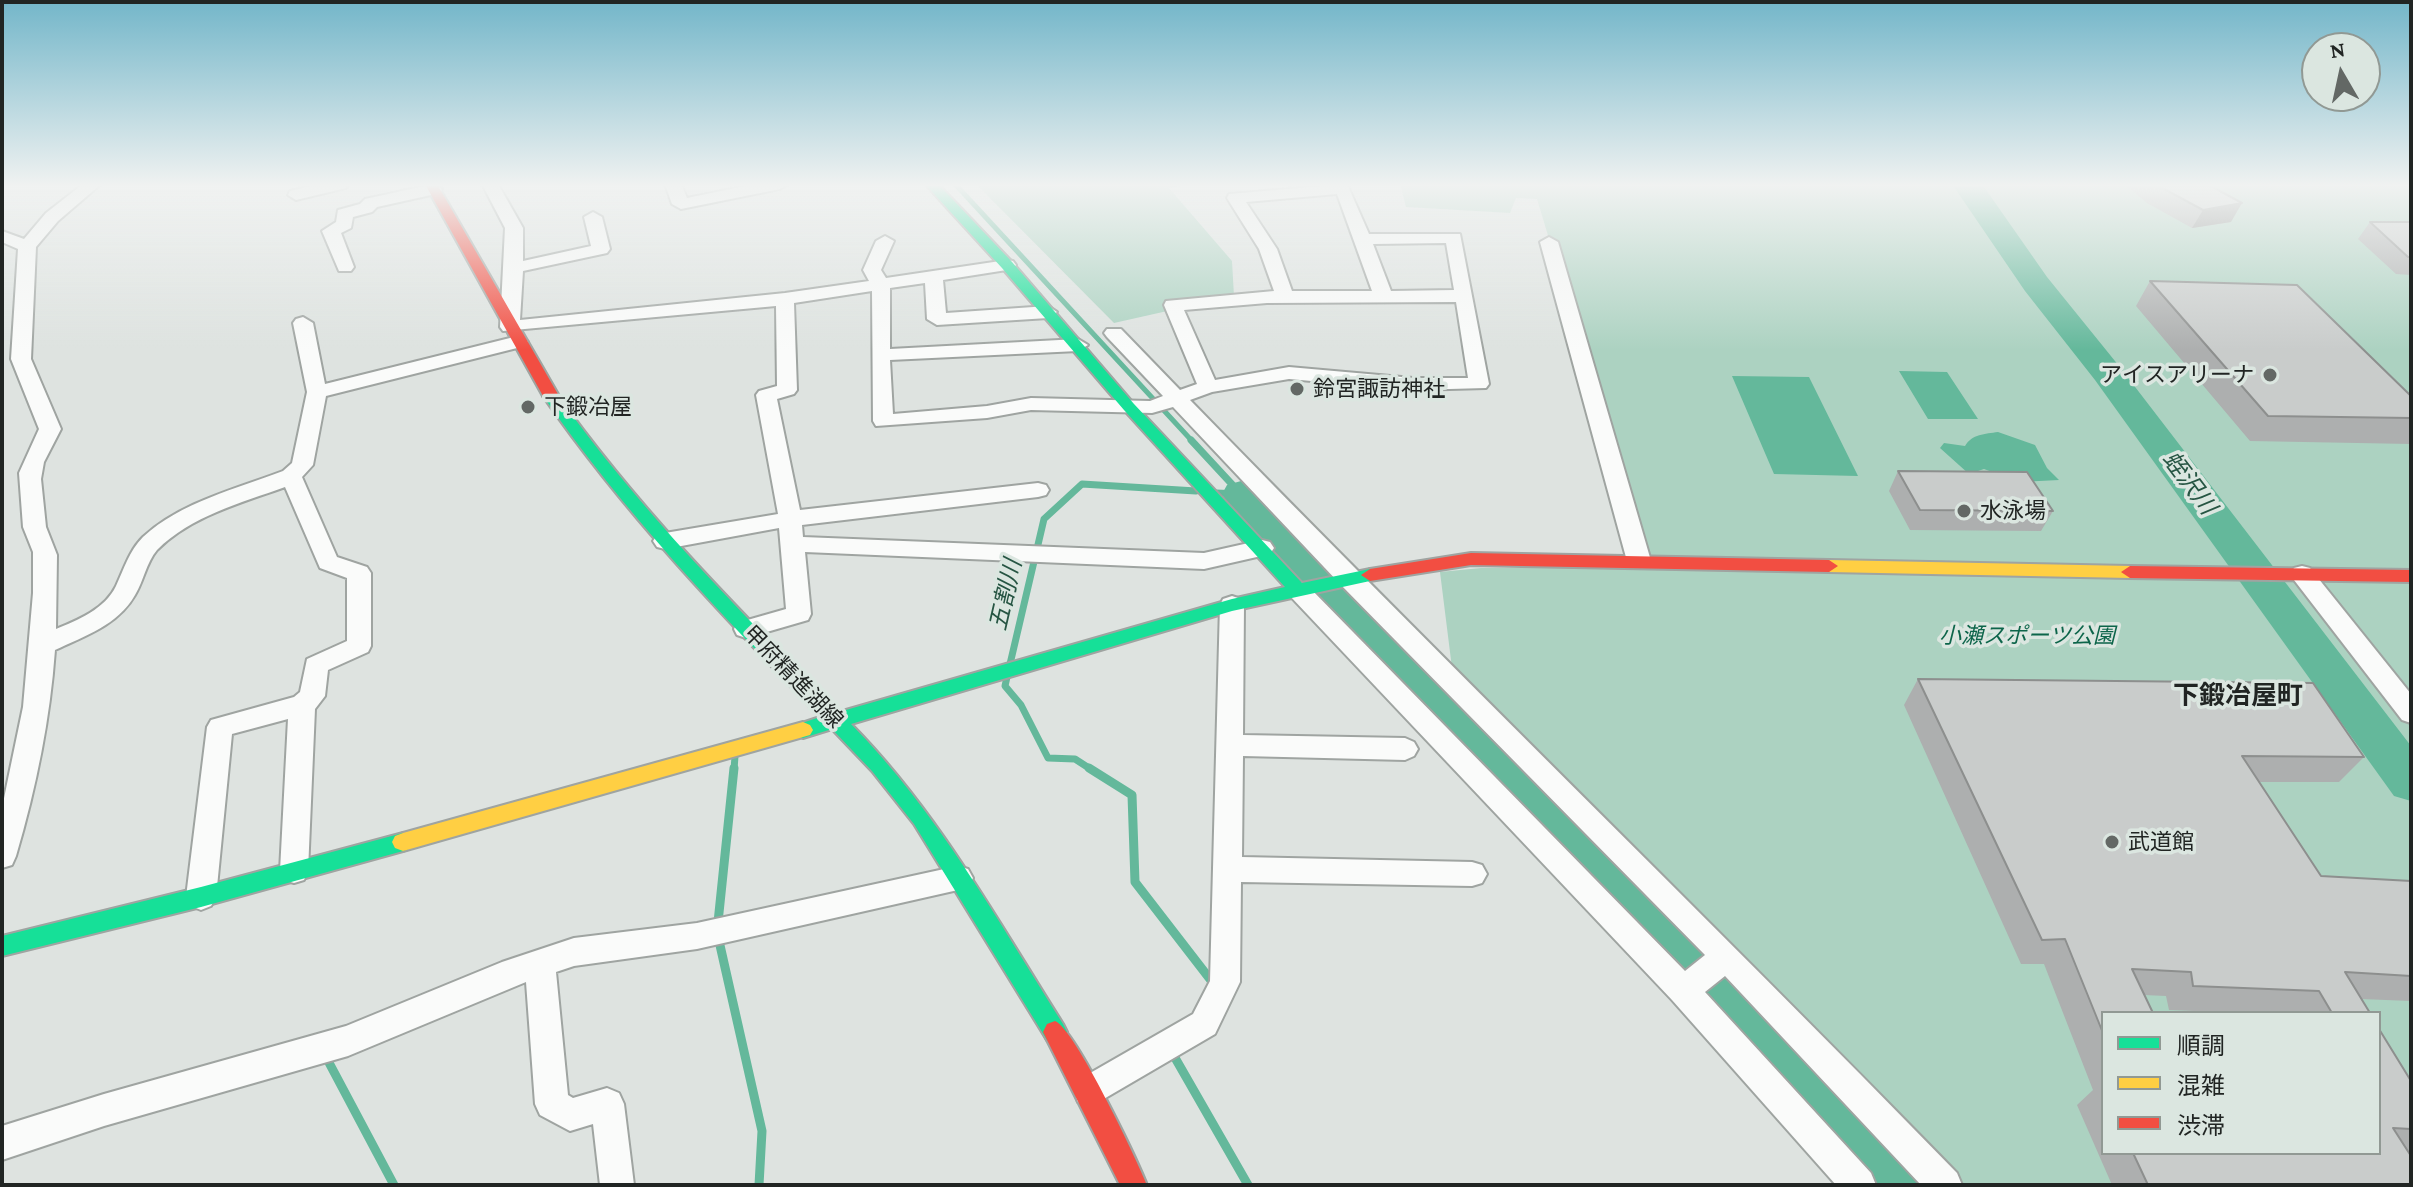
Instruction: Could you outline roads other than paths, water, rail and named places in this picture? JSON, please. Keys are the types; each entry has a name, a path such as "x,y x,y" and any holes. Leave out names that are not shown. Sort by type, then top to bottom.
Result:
{"street":[{"path":"10,239 27,246"},
{"path":"2,856 15,817 31,736 43,645 45,550 36,537 30,472 50,429 21,359 27,246 33,239"},
{"path":"334,239 345,267"},
{"name":"甲府精進湖線","path":"461,239 555,403 588,449 665,541 879,765 921,818 1090,1091 1134,1185"},
{"path":"514,239 514,334"},
{"path":"514,268 601,249 599,239"},
{"path":"983,239 1129,407 1683,990 1859,1185"},
{"path":"1262,239 1285,297"},
{"path":"1362,239 1384,297"},
{"path":"885,241 872,270 881,286 883,421 987,412 1031,404 1129,407 1166,402 1208,387 1289,373 1413,384 1479,384 1454,239"},
{"path":"1549,242 1639,561"},
{"path":"317,392 514,334 881,286 1007,265"},
{"path":"934,277 937,319 1048,312"},
{"path":"1208,387 1173,305 1285,297 1462,296"},
{"path":"746,629 799,614 790,519 766,395 787,390 785,299"},
{"path":"43,645 97,620 113,608 124,592 139,556 170,528 291,476 302,465 317,392 303,323"},
{"path":"1114,333 1166,402 1727,957 1945,1185"},
{"path":"880,355 1078,345"},
{"path":"2,370 26,366"},
{"path":"201,897 220,727 302,705 312,696 316,666 359,646 359,573 328,562 291,476"},
{"path":"665,541 790,519 1038,490"},
{"path":"793,544 1204,561 1262,548"},
{"path":"2,946 201,897 835,721 1232,605 1344,579 1471,559 2411,576"},
{"path":"2293,574 2411,713"},
{"path":"1090,1091 1204,1024 1225,982 1232,605"},
{"path":"294,871 302,705"},
{"path":"1229,745 1405,749"},
{"path":"1227,869 1472,874"},
{"path":"2,1143 104,1110 348,1041 574,952 707,934 958,878"},
{"path":"1683,990 1727,957"},
{"path":"540,963 552,1104 570,1115 607,1104 617,1185"}],"waterway":[{"name":"五割川","path":"1006,239 1193,442"},
{"name":"蛭沢川","path":"2005,239 2411,782"},
{"name":"五割川","path":"1191,440 1241,494 1216,493"},
{"name":"五割川","path":"1010,664 1044,519 1082,484 1196,491"},
{"path":"1241,494 1900,1185"},
{"name":"五割川","path":"1007,677 1005,686 1021,705 1048,758 1075,759 1092,770"},
{"name":"五割川","path":"734,770 735,756"},
{"name":"五割川","path":"734,768 717,932 762,1131 759,1185"},
{"name":"五割川","path":"1089,768 1132,795 1135,882 1213,983"},
{"name":"五割川","path":"1177,1050 1174,1056 1248,1185"},
{"path":"322,1058 326,1057 394,1185"}],"place":[{"name":"アイスアリーナ","path":"2270,375"},
{"name":"鈴宮諏訪神社","path":"1297,389"},
{"name":"下鍛冶屋","path":"528,407"},
{"name":"水泳場","path":"1964,511"},
{"name":"武道館","path":"2112,842"}],"district":[{"name":"下鍛冶屋町","path":"2238,696"}],"park label":[{"name":"小瀬スポーツ公園","path":"2027,636"}]}
